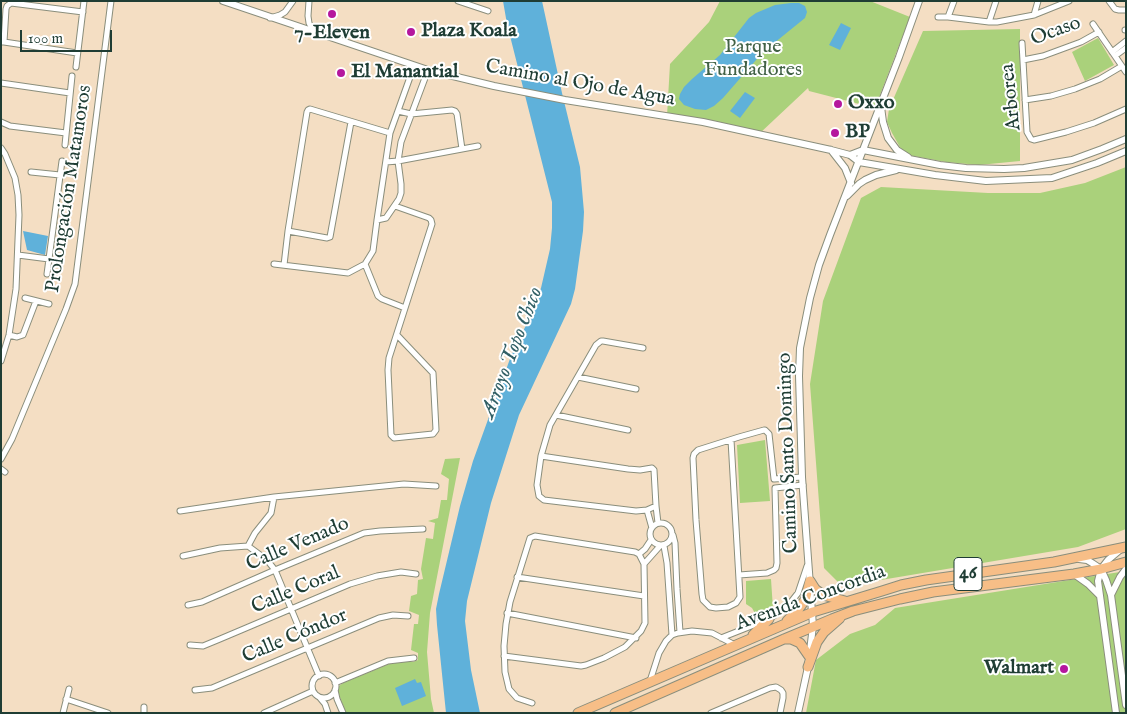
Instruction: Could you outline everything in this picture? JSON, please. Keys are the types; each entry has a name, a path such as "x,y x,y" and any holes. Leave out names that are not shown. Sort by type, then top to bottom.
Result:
{"main road":[{"name":"Avenida Concordia","path":"615,713 784,639 813,619 862,597 901,585 926,580 1054,562 1125,547"},
{"name":"Avenida Concordia","path":"578,713 782,626 850,613 933,592 1074,574 1126,562"},
{"path":"810,581 815,589 823,595 848,602"},
{"path":"782,626 802,605 810,581"},
{"path":"765,647 782,634 813,619 838,610 862,597"},
{"path":"808,667 815,647 824,632 835,622 850,613"},
{"path":"748,640 769,619"},
{"path":"784,639 791,639 800,643 809,656"}],"street":[{"path":"76,67 84,1"},
{"name":"Prolongación Matamoros","path":"1,459 23,413 75,284 111,1"},
{"name":"Camino al Ojo de Agua","path":"223,1 428,70 530,94 703,122 831,150 850,155 859,162"},
{"path":"270,18 285,12 293,1"},
{"path":"309,1 308,16 313,32"},
{"path":"458,1 469,3 488,11"},
{"name":"Camino Santo Domingo","path":"798,713 808,667 813,619 802,477 799,400 800,348 819,264 919,1"},
{"path":"948,16 954,1"},
{"path":"989,22 996,1"},
{"path":"1034,15 1038,1"},
{"path":"938,17 948,16 989,22 1011,20 1034,15 1069,1"},
{"path":"1109,1 1116,9 1124,10"},
{"path":"77,53 3,42 6,9 11,4 83,12"},
{"path":"1093,24 1126,72"},
{"name":"Ocaso","path":"1023,60 1062,50 1099,32"},
{"path":"1114,54 1126,41"},
{"name":"Arborea","path":"1022,43 1027,132 1029,137 1034,140 1066,132 1126,109"},
{"path":"1114,54 1126,48"},
{"path":"274,264 348,273 365,264 373,251 390,133 414,66"},
{"path":"1025,100 1050,96 1076,88 1100,79 1122,66"},
{"path":"376,220 386,218 401,193 398,161 403,135 428,70"},
{"path":"64,144 72,76"},
{"path":"1,84 70,93"},
{"path":"882,100 882,122 888,138 897,150 911,160"},
{"path":"284,265 307,112 310,110 390,133"},
{"path":"398,110 411,114 455,111 462,149"},
{"path":"1,122 10,126 66,133"},
{"path":"288,231 330,237 351,122"},
{"path":"850,155 863,150 911,160 966,168 1024,168 1072,160 1126,139"},
{"path":"386,162 478,146"},
{"path":"1,148 15,178 18,195 16,289 9,334 1,361"},
{"path":"831,150 846,168 851,183"},
{"path":"859,162 986,181 1052,178 1126,151"},
{"path":"47,274 62,161"},
{"path":"843,201 852,190 865,180 888,171 902,169"},
{"path":"31,172 60,175"},
{"path":"394,206 429,218 432,224 389,358 392,435 394,438 433,434 436,430 433,374 397,334"},
{"path":"18,255 49,259"},
{"path":"365,264 378,296 405,308"},
{"path":"25,298 49,304"},
{"path":"9,334 19,337 23,335 36,301"},
{"path":"643,348 601,341 596,345 548,431 541,456 537,484 539,496 544,500 636,511 647,510 656,506"},
{"path":"578,377 636,389"},
{"path":"556,415 628,430"},
{"path":"731,440 740,597 736,603 724,608 710,607 703,600 702,594 693,456 695,452 698,450 731,440 764,430 767,430 774,479 802,477"},
{"path":"541,456 628,469 652,468 654,470 658,523"},
{"path":"180,511 274,497 404,484 436,486"},
{"path":"739,575 767,573 776,568 775,488 803,485"},
{"path":"248,546 271,513 274,497"},
{"path":"647,510 652,528 651,540 654,544 662,546"},
{"path":"652,528 658,523 666,524 673,532 680,632"},
{"name":"Calle Venado","path":"188,605 202,602 364,533 380,530 423,529"},
{"path":"644,564 662,546 670,542 673,535"},
{"path":"504,656 586,666 625,647 636,638 645,623 644,564 639,554 535,536 532,536 529,540 507,613 504,634 504,656 508,685 511,692 517,698 532,703"},
{"path":"639,554 651,540"},
{"path":"183,556 220,548 248,546 267,560 275,570 319,676"},
{"path":"662,546 667,563 672,636"},
{"path":"1116,713 1098,581 1101,569 1108,560 1125,547"},
{"path":"1076,558 1092,563 1101,569 1105,577 1111,595 1126,705"},
{"path":"721,638 769,619 779,613 793,600 802,584 809,562"},
{"path":"1111,595 1126,569"},
{"name":"Calle Coral","path":"190,645 203,646 350,584 377,576 401,572 416,574"},
{"path":"1074,574 1100,595"},
{"path":"517,577 644,596"},
{"path":"669,589 677,589"},
{"path":"507,613 636,638"},
{"name":"Calle Cóndor","path":"194,690 212,688 379,618 393,615 408,616"},
{"path":"650,682 659,653 666,641 680,632 700,631 712,633 735,645"},
{"path":"335,683 388,661 414,658"},
{"path":"328,713 325,704 313,692 313,683 319,676 327,675 335,683 337,699 342,713"},
{"path":"711,713 776,687 783,693 780,713"},
{"path":"63,713 69,689"},
{"path":"320,698 327,698 335,690"},
{"path":"264,713 313,692"},
{"path":"66,699 108,713"}],"green space":[{"name":"Parque Fundadores","path":"720,1 870,1 910,17 875,108 809,91 808,88 759,134 667,116 670,64 709,22"},
{"path":"1020,29 1020,161 979,165 946,162 908,155 901,149 887,122 889,109 923,31"},
{"path":"1098,38 1114,65 1085,81 1072,52"},
{"path":"1126,167 1126,529 1078,547 851,585 839,583 824,568 810,384 823,301 861,198 881,187 988,193 1040,193 1085,183"},
{"path":"765,440 770,501 740,503 737,445"},
{"path":"460,458 430,613 427,652 434,713 346,713 337,690 343,683 389,664 418,660 418,653 411,650 414,624 418,624 419,615 409,611 411,596 417,594 418,580 423,579 421,569 426,538 433,539 435,523 428,521 438,518 441,500 447,500 449,479 441,474 445,459"},
{"path":"1126,571 1126,713 806,713 816,660 850,634 875,625 895,608"},
{"path":"771,579 773,609 757,617 752,608 746,604 746,581"}],"water":[{"name":"Arroyo Topo Chico","path":"503,1 542,1 580,167 584,212 583,231 575,289 571,304 519,415 491,503 467,601 465,621 471,670 480,713 446,713 436,609 439,594 473,461 511,356 541,288 550,249 552,228 552,202 507,24"},
{"path":"799,3 805,6 807,12 805,18 763,52 723,98 706,110 684,105 679,99 684,87 720,55 749,18 775,5"},
{"path":"841,23 851,28 840,50 829,45"},
{"path":"745,92 755,98 740,118 730,111"},
{"path":"23,231 48,236 45,255 27,250"},
{"path":"415,679 417,683 421,682 426,696 402,706 395,688"}],"place":[{"name":"7-Eleven","path":"332,14"},
{"name":"Plaza Koala","path":"411,32"},
{"name":"El Manantial","path":"341,73"},
{"name":"Oxxo","path":"838,104"},
{"name":"BP","path":"835,133"},
{"name":"Walmart","path":"1064,669"}]}
